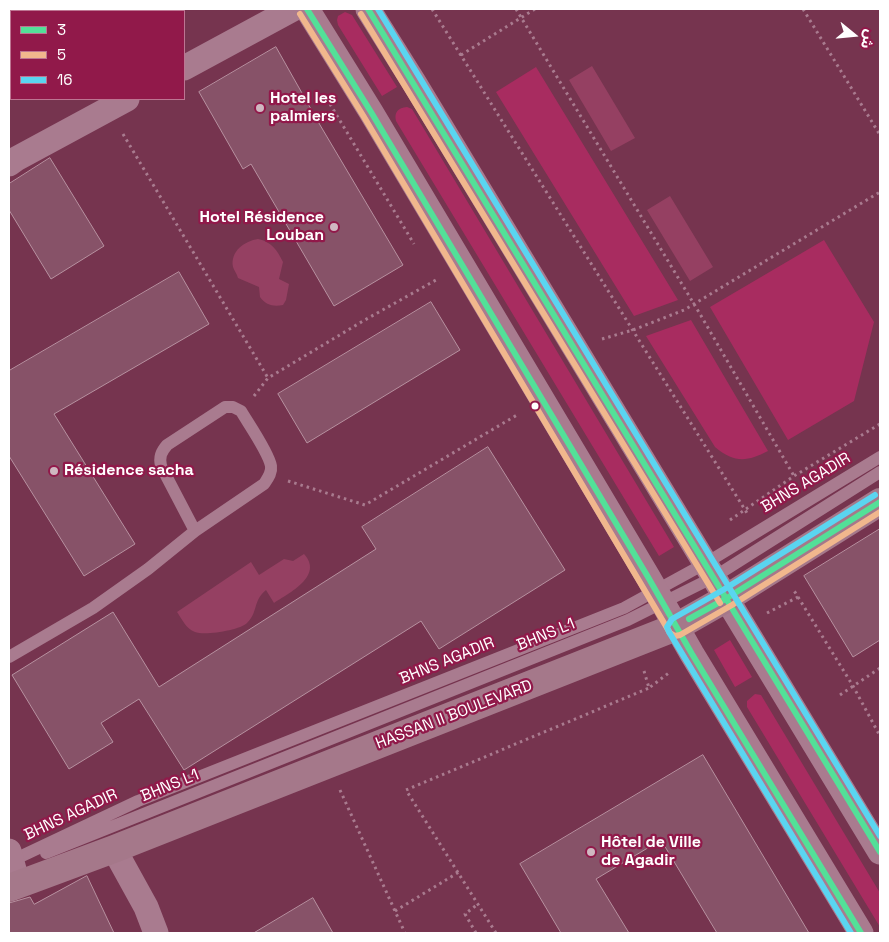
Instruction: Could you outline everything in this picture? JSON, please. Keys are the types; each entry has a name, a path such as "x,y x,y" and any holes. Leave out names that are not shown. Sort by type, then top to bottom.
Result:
{"street":[{"path":"185,67 293,9"},
{"path":"306,9 376,121 861,933"},
{"path":"368,9 716,579 880,852"},
{"path":"9,164 117,104"},
{"name":"HASSAN II BOULEVARD","path":"11,869 114,849 329,765 665,607 716,579 880,502"},
{"path":"114,849 146,907 156,933"}],"lane":[{"path":"9,657 93,608 148,570 195,531 264,484 270,476 271,466 242,413 233,407 225,407 167,445 162,451 160,458 161,466 195,531"},
{"name":"BHNS AGADIR","path":"11,869 138,801 624,608 665,607 716,579 880,458"},
{"path":"716,579 880,472"}],"path":[{"path":"432,9 461,55 535,9"},
{"path":"516,9 694,304 794,476"},
{"path":"803,9 880,135"},
{"path":"117,104 268,378"},
{"path":"575,348 633,330 684,310 880,192"},
{"path":"242,413 268,378 436,280"},
{"path":"270,476 365,505 517,415"},
{"path":"745,510 794,476 880,424"},
{"path":"798,597 853,686 880,736"},
{"path":"840,695 880,668"},
{"path":"496,933 406,790 649,688"},
{"path":"329,765 405,933"},
{"path":"395,912 458,872"},
{"path":"476,933 465,914 478,904"}],"shaded area":[{"path":"345,12 352,15 397,87 382,96 338,25 338,16"},
{"path":"592,66 635,138 611,151 569,80"},
{"path":"536,67 678,300 634,316 496,92"},
{"path":"407,107 412,109 674,547 659,556 396,121 397,111"},
{"path":"670,196 713,267 690,281 647,210"},
{"path":"258,239 274,247 283,262 279,279 289,284 286,300 283,305 267,304 260,297 259,287 238,278 233,267 236,252 248,242"},
{"path":"824,240 874,322 854,401 788,440 710,307"},
{"path":"691,320 768,451 754,457 741,459 728,456 715,447 646,336"},
{"path":"304,554 309,562 310,570 302,583 274,603 266,590 259,598 253,615 243,626 222,632 195,632 184,624 177,612 251,562 259,575 284,559 293,561"},
{"path":"730,640 752,677 735,687 714,650"},
{"path":"755,694 761,695 880,893 880,927 747,707 747,701"}],"building":[{"path":"276,47 403,265 334,306 251,164 243,169 199,92"},
{"path":"50,158 104,246 51,279 9,210 9,184"},
{"path":"179,272 209,324 54,414 135,544 84,576 9,456 9,371"},
{"path":"431,302 460,350 307,443 278,394"},
{"path":"488,447 565,570 439,649 421,621 184,770 139,699 101,723 113,742 69,769 12,675 113,612 159,687 376,549 362,527"},
{"path":"880,529 880,640 853,657 804,576"},
{"name":"Hôtel de Ville de Agadir","path":"703,755 809,933 717,933 661,840 596,879 629,933 561,933 520,864"},
{"path":"87,876 114,933 9,933 9,903 30,897 34,904"},
{"path":"313,898 333,933 254,933"}],"transit line":[{"name":"3","path":"307,9 371,112 692,654 861,933"},
{"name":"3","path":"368,9 880,852"},
{"name":"16","path":"378,9 880,836"},
{"name":"5","path":"300,14 364,117 670,633 675,636 680,635 732,605 880,512"},
{"name":"5","path":"361,14 720,603"},
{"name":"16","path":"851,933 667,627 672,619 723,590 875,495"},
{"name":"3","path":"689,619 727,598 880,502"}],"place":[{"name":"Hotel les palmiers","path":"260,108"},
{"name":"Hotel Résidence Louban","path":"334,227"},
{"name":"Résidence sacha","path":"54,471"},
{"name":"Hôtel de Ville de Agadir","path":"591,852"}]}
